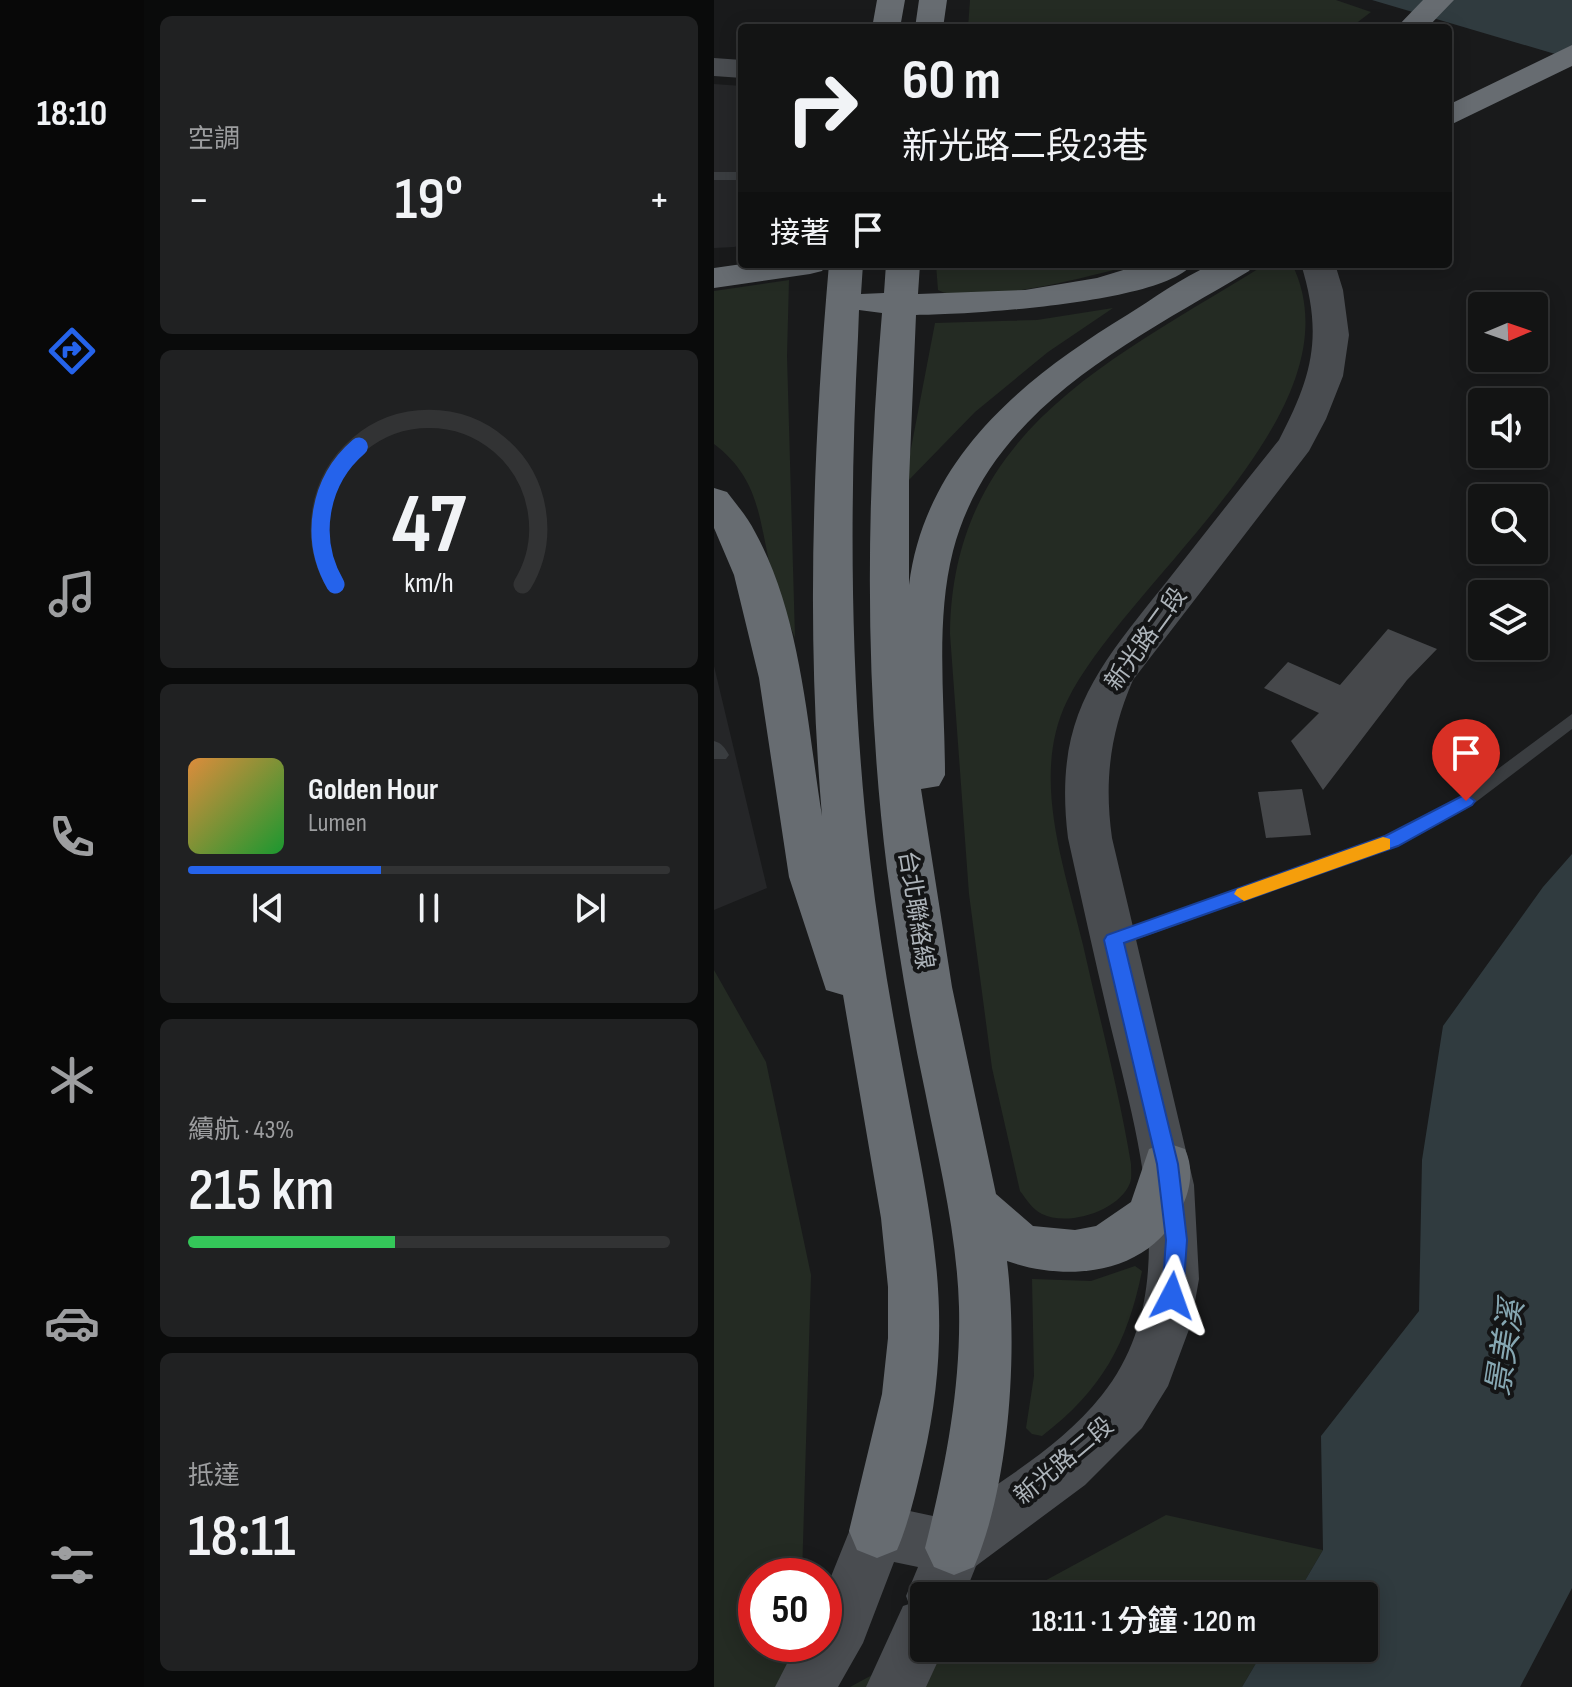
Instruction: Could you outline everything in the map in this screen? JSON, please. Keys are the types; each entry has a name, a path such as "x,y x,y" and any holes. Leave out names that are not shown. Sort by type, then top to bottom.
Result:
{"highway":[{"path":"887,24 891,0"},
{"path":"930,24 933,0"},
{"path":"1414,24 1440,0"},
{"path":"1452,115 1572,54"},
{"path":"714,278 783,268"},
{"path":"877,1531 900,1448 915,1312 908,1231 860,959 840,749 835,604 836,456 845,282 902,284 962,306 1092,289 1162,268"},
{"path":"921,946 926,599 934,551 948,505 972,461 1029,399 1091,354 1231,268"},
{"name":"台北聯絡線","path":"902,284 889,468 888,601 895,741 921,946 974,1205 986,1308 982,1403 973,1471 945,1572"},
{"path":"714,500 748,559 771,643 811,878 889,1128"},
{"path":"974,1205 1011,1240 1040,1251 1075,1253 1107,1245 1141,1225 1160,1200 1167,1164"}],"street":[{"path":"714,67 738,69"},
{"name":"新光路二段","path":"945,1572 1098,1439 1124,1410 1156,1355 1172,1296 1176,1240 1167,1164 1083,793 1086,749 1097,712 1115,675 1296,443 1318,401 1331,365 1334,333 1329,294 1319,268"},
{"path":"805,1687 842,1623 877,1531 945,1572"},
{"path":"896,1687 910,1656"}],"lane":[{"path":"714,176 738,176"},
{"path":"1114,940 1391,841 1466,801 1572,720"}],"shaded area":[{"path":"970,0 1336,0 1371,12 1355,24 968,24"},
{"path":"714,84 738,86 738,246 714,248"},
{"path":"936,268 1120,268 1005,293 954,295 938,290"},
{"path":"1259,268 1293,268 1305,320 1296,377 1268,435 1229,492 1097,653 1067,701 1056,730 1051,760 1054,823 1115,1081 1131,1174 1124,1193 1104,1209 1078,1217 1053,1218 1035,1210 1020,1191 992,1068 969,894 950,634 958,563 979,503 1011,452 1052,408 1100,369"},
{"path":"789,280 787,356 795,638 774,580 751,489 730,459 714,444 714,291"},
{"path":"1113,308 1048,352 975,412 904,485 935,323 1037,320"},
{"path":"714,666 767,888 714,910"},
{"path":"714,970 766,1062 811,1275 803,1558 738,1558 738,1662 799,1662 798,1687 714,1687"},
{"path":"1135,1266 1142,1271 1136,1297 1109,1364 1063,1419 1042,1436 1032,1434 1026,1428 1034,1376 1032,1279 1091,1281"},
{"path":"1166,1515 1323,1550 1304,1582 1043,1582"},
{"path":"910,1655 910,1662 1257,1662 1242,1687 850,1687"}],"water":[{"path":"1372,0 1572,0 1572,59"},
{"name":"景美溪","path":"1572,854 1572,1588 1520,1687 1242,1687 1257,1662 1378,1662 1378,1582 1304,1582 1323,1550 1321,1436 1419,1311 1422,1160 1443,1026 1543,887"}],"building":[{"path":"1388,629 1437,649 1407,680 1323,790 1291,741 1319,713 1264,688 1288,662 1340,685"},
{"path":"1302,789 1311,835 1266,838 1258,792"}],"slow traffic":[{"path":"1244,894 1383,844"}],"route":[{"path":"1172,1296 1176,1240 1167,1164 1114,940 1391,841 1466,801"}]}
